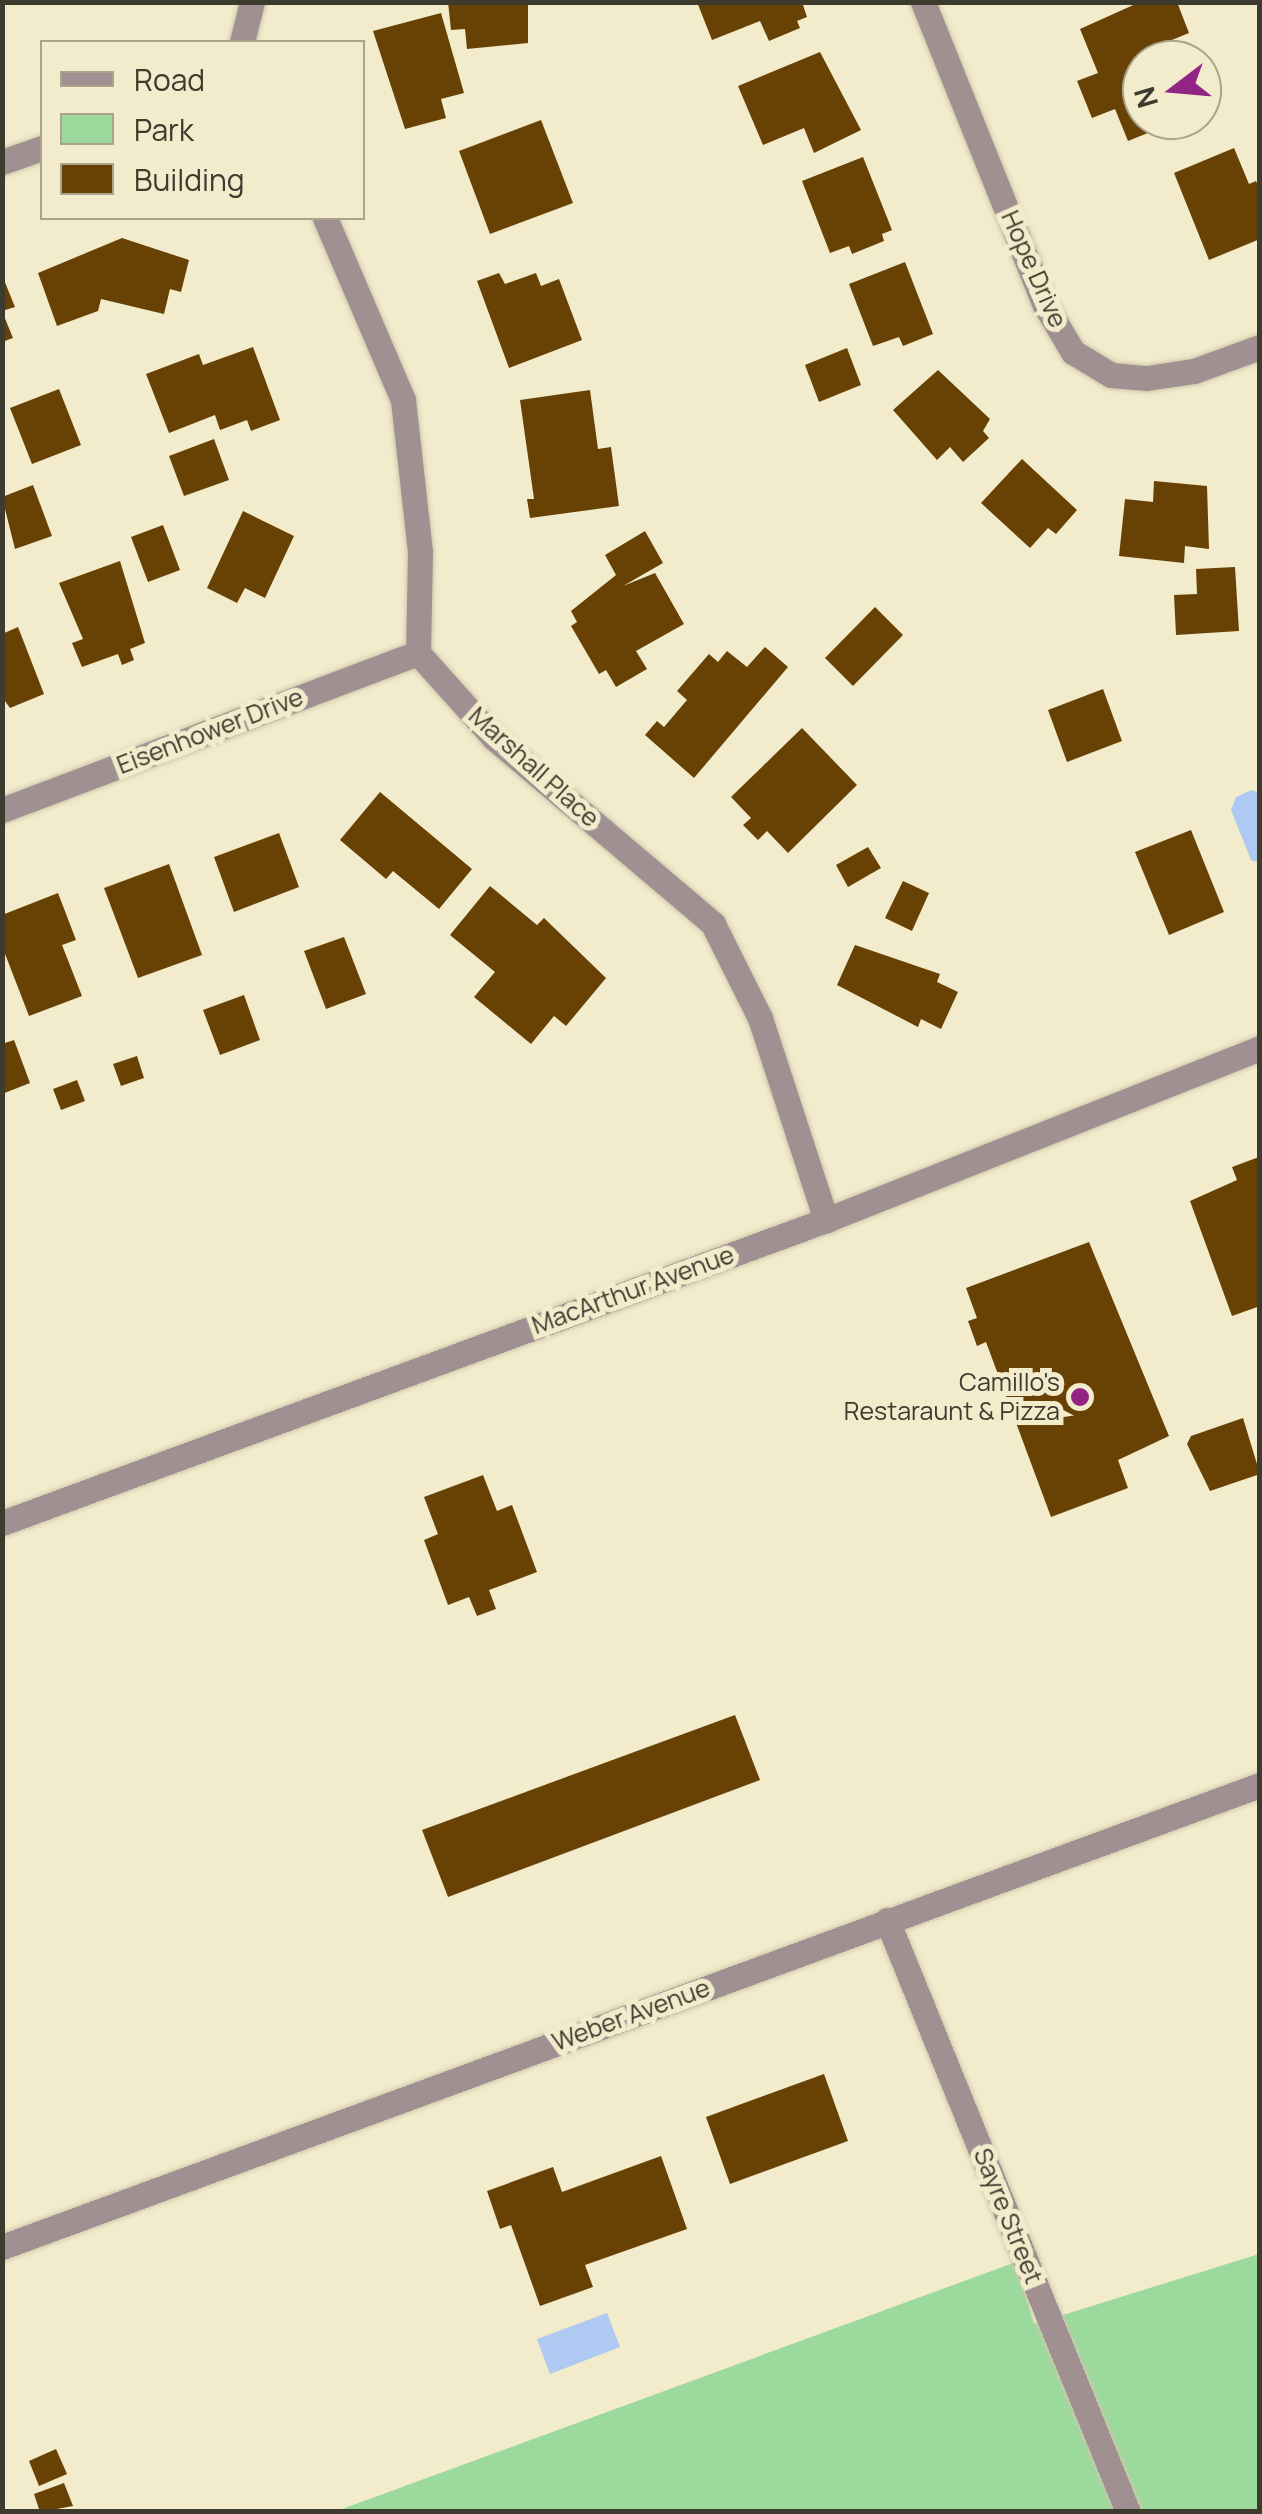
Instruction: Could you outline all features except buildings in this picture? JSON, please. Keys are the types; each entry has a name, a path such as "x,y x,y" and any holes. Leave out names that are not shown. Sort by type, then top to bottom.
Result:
{"street":[{"path":"242,40 252,2"},
{"name":"Hope Drive","path":"923,2 1046,305 1074,352 1111,375 1148,378 1194,372 1260,347"},
{"path":"2,162 40,149"},
{"path":"325,220 403,400 420,552 418,652"},
{"name":"Eisenhower Drive","path":"2,810 418,652"},
{"name":"Marshall Place","path":"418,652 494,738 713,924 760,1018 826,1220"},
{"name":"MacArthur Avenue","path":"2,1524 826,1220 1260,1048"},
{"name":"Weber Avenue","path":"2,2247 1260,1785"},
{"name":"Sayre Street","path":"887,1920 1128,2512"}],"green space":[{"path":"1259,2254 1259,2511 334,2512 1016,2262 1034,2324"}],"water":[{"path":"1252,790 1259,793 1259,862 1251,860 1231,810 1236,797"},
{"path":"607,2313 620,2347 550,2374 537,2339"}],"place":[{"name":"Camillo's Restaraunt & Pizza","path":"1080,1397"}]}
